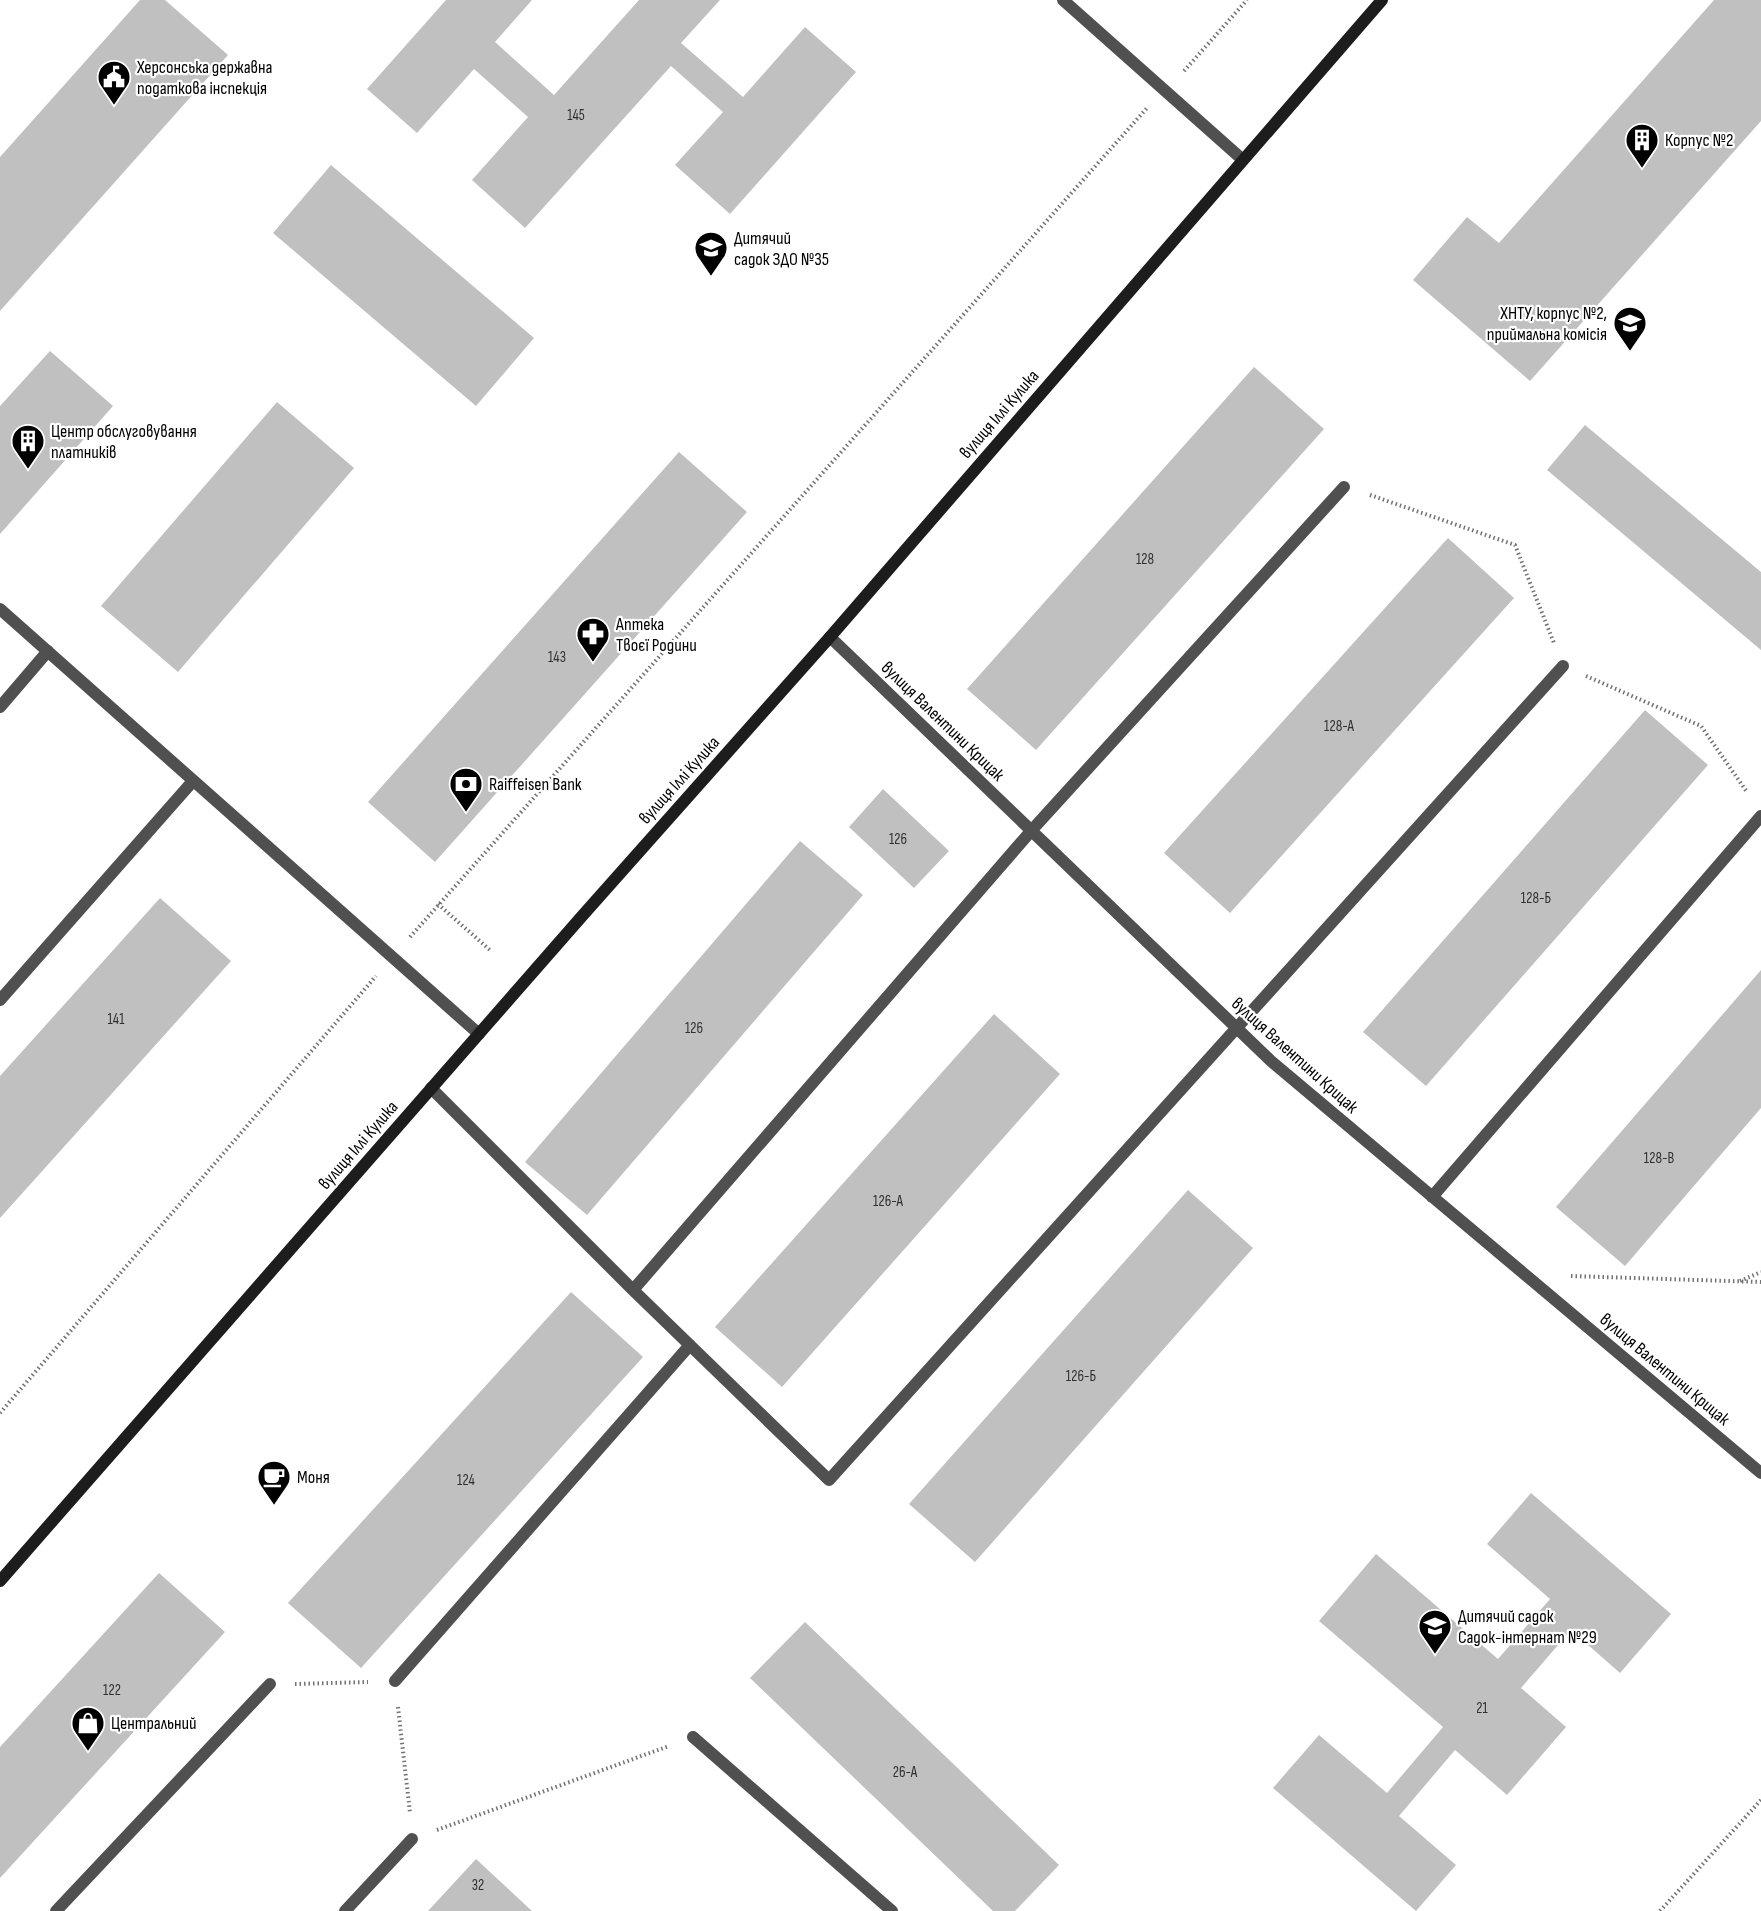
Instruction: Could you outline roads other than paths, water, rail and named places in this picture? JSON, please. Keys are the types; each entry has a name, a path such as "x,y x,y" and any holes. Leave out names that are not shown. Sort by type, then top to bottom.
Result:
{"street":[{"path":"1063,0 1243,160"},
{"name":"вулиця Іллі Кулика","path":"0,1581 830,637 1382,0"},
{"path":"633,1290 1031,831 1344,486"},
{"path":"0,609 479,1034"},
{"name":"вулиця Валентини Крицак","path":"830,637 1271,1061 1761,1473"},
{"path":"0,707 48,651"},
{"path":"432,1088 633,1290 829,1480 1563,666"},
{"path":"0,1000 193,781"},
{"path":"1432,1197 1761,816"},
{"path":"395,1681 690,1345"},
{"path":"56,1911 270,1684"},
{"path":"693,1737 892,1911"},
{"path":"345,1911 412,1839"}],"place":[{"name":"Херсонська державна податкова інспекція","path":"114,106"},
{"name":"Корпус №2","path":"1642,169"},
{"name":"Дитячий садок ЗДО №35","path":"711,277"},
{"name":"ХНТУ, корпус №2, приймальна комісія","path":"1630,352"},
{"name":"Центр обслуговування платників","path":"28,470"},
{"name":"Аптека Твоєї Родини","path":"593,663"},
{"name":"Raiffeisen Bank","path":"466,813"},
{"name":"Моня","path":"274,1506"},
{"name":"Дитячий садок Садок-інтернат №29","path":"1435,1655"},
{"name":"Центральний","path":"88,1752"}]}
